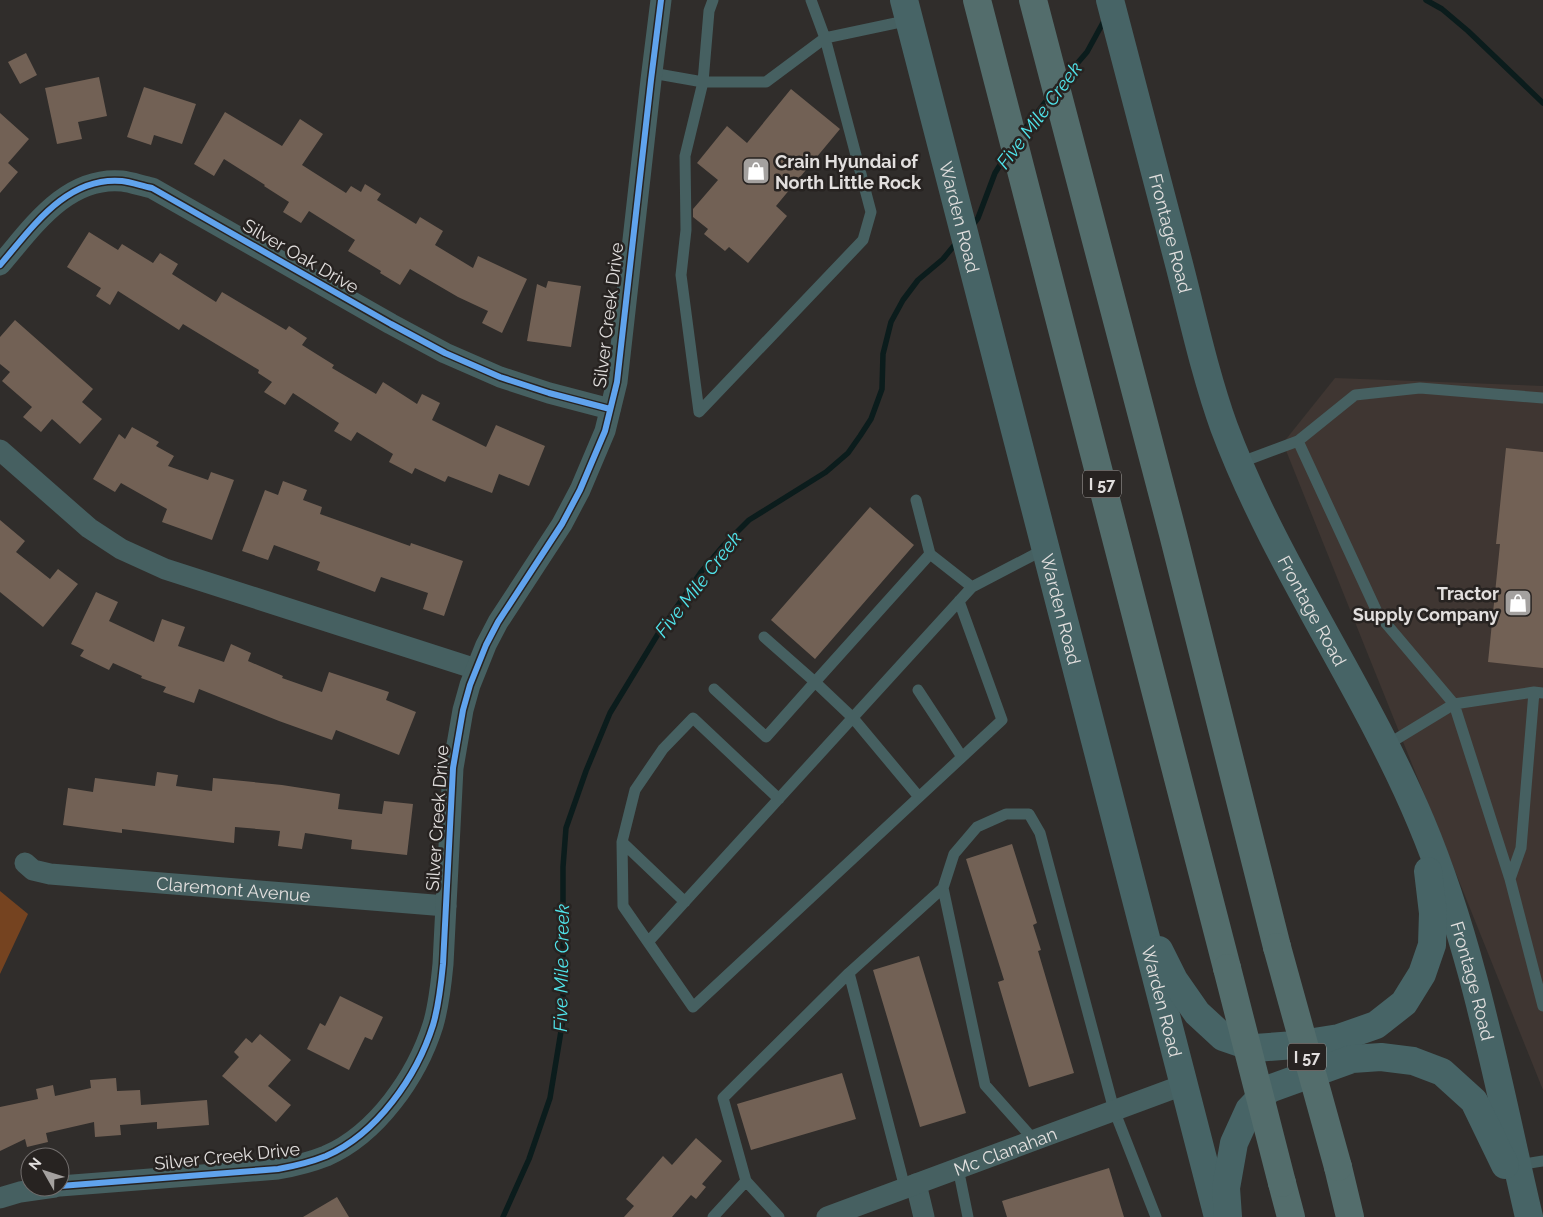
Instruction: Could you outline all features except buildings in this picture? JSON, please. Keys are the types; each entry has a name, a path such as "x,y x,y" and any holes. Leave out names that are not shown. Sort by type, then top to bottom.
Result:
{"highway":[{"name":"I 57","path":"977,0 1291,1217"},
{"name":"I 57","path":"1033,0 1173,534 1277,947 1350,1217"}],"main road":[{"name":"Frontage Road","path":"1110,0 1223,424 1269,531 1385,746 1422,823 1447,890 1486,1031 1530,1163 1529,1217"},
{"name":"Warden Road","path":"907,10 1218,1217"},
{"path":"1137,908 1174,980 1198,1013 1223,1037 1255,1048 1295,1045 1339,1038 1376,1025 1404,1003 1422,974 1432,945 1433,912 1422,823"},
{"path":"1228,1217 1226,1188 1234,1143 1249,1110 1269,1089 1352,1059 1381,1057 1413,1061 1442,1072 1474,1101 1529,1217"}],"street":[{"name":"Silver Creek Drive","path":"70,1185 278,1169 304,1164 328,1155 346,1145 385,1110 409,1078 422,1054 433,1025 440,993 453,768 455,747 463,710 476,669 498,622 562,524 580,490 605,431 617,382 661,0"},
{"name":"Silver Oak Drive","path":"0,264 47,211 70,192 106,181 122,181 152,188 445,353 508,379 549,393 610,409"},
{"path":"0,450 90,528 121,549 156,565 476,669"},
{"name":"Claremont Avenue","path":"25,863 33,870 50,874 446,906"},
{"name":"Mc Clanahan","path":"826,1217 1183,1085"},
{"path":"911,1186 924,1217"},
{"path":"0,1198 20,1192"}],"lane":[{"path":"712,0 709,11 703,82 686,156 686,230 681,275 699,412 863,240 871,212 825,38 811,0"},
{"path":"652,72 703,82 766,82 825,38 907,10"},
{"path":"1239,463 1298,440 1355,395 1420,388 1543,398"},
{"path":"1298,440 1378,614 1454,704 1510,879 1543,1004"},
{"path":"916,500 930,554 972,587"},
{"path":"648,942 972,587 1045,549"},
{"path":"714,689 766,737 930,554"},
{"path":"779,799 694,718 664,749 635,790 622,842 623,906 693,1007 1002,720 959,601"},
{"path":"764,636 853,718 919,797"},
{"path":"918,690 962,757"},
{"path":"1385,746 1454,704 1538,692 1521,848 1510,879"},
{"path":"779,1217 746,1181 723,1098 849,974 943,888 954,854 977,827 1006,814 1029,814 1040,832 1114,1110 1156,1217"},
{"path":"622,842 685,902"},
{"path":"943,888 985,1085 1034,1140"},
{"path":"849,974 911,1186"},
{"path":"958,1168 968,1217"},
{"path":"713,1217 746,1181"}],"shaded area":[{"path":"1335,378 1543,386 1543,1090 1283,443"},
{"path":"0,891 28,914 0,974"}],"waterway":[{"name":"Five Mile Creek","path":"1426,0 1442,9 1468,31 1543,103"},
{"name":"Five Mile Creek","path":"1062,81 1087,52 1105,19"},
{"name":"Five Mile Creek","path":"1021,134 1050,96"},
{"name":"Five Mile Creek","path":"972,226 978,218 995,173 1007,154"},
{"name":"Five Mile Creek","path":"503,1217 529,1159 550,1098 563,1019 563,867 566,828 586,771 610,713 658,634 701,572 723,546 749,520 826,472 848,453 871,419 882,389 883,354 891,322 903,300 918,280 943,259 957,242"}],"cycle path":[{"path":"70,1185 278,1169 315,1160 345,1146 378,1118 393,1101 417,1064 433,1025 440,995 453,768 463,710 470,685 486,645 498,622 562,524 580,490 605,431 617,382 661,0"},
{"path":"0,265 38,221 67,196 84,187 102,182 129,182 152,188 445,353 500,377 549,393 610,409"}],"place":[{"name":"Crain Hyundai of North Little Rock","path":"756,171"},
{"name":"Tractor Supply Company","path":"1518,603"}]}
